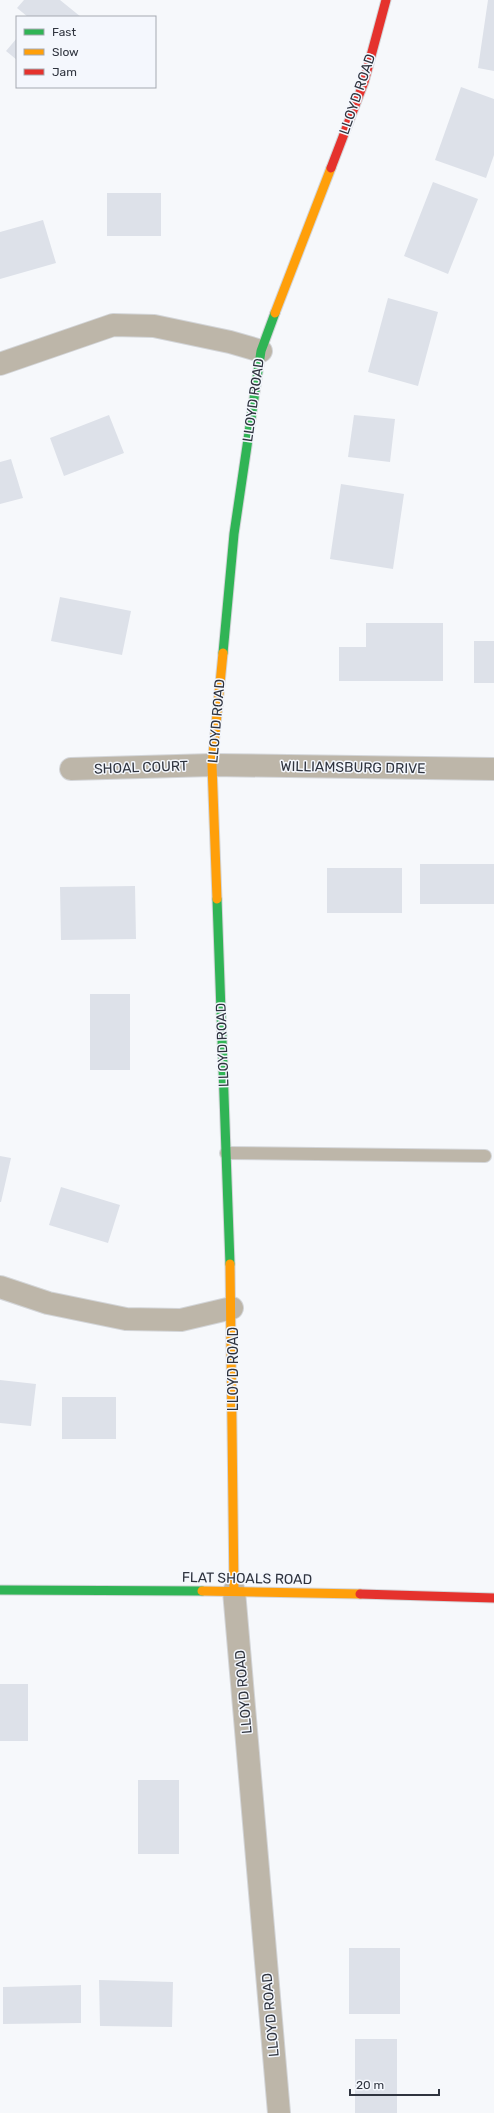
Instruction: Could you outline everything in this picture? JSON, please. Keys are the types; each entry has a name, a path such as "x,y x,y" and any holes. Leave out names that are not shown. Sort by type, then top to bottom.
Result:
{"street":[{"name":"LLOYD ROAD","path":"279,2113 234,1591 232,1308 212,765 234,534 261,351 364,82 386,0"},
{"path":"0,364 113,325 154,326 230,342 261,351"},
{"name":"WILLIAMSBURG DRIVE","path":"212,765 494,768"},
{"name":"SHOAL COURT","path":"71,769 212,765"},
{"path":"0,1287 48,1303 126,1319 182,1320 232,1308"},
{"name":"FLAT SHOALS ROAD","path":"0,1590 234,1591 494,1598"}],"lane":[{"path":"226,1153 485,1156"}],"building":[{"path":"24,0 60,0 80,16 27,16 17,8"},
{"path":"488,0 494,0 494,71 478,68"},
{"path":"16,39 16,59 6,51"},
{"path":"461,87 494,99 494,155 486,178 435,160"},
{"path":"433,182 478,199 448,274 404,256"},
{"path":"107,193 161,193 161,236 107,236"},
{"path":"43,220 56,263 0,279 0,232"},
{"path":"388,298 438,312 418,386 368,372"},
{"path":"109,415 124,453 64,476 50,438"},
{"path":"354,415 395,419 390,462 348,457"},
{"path":"11,459 23,498 0,504 0,462"},
{"path":"341,484 404,494 393,569 330,559"},
{"path":"60,597 131,611 122,655 51,641"},
{"path":"366,623 443,623 443,681 339,681 339,647 366,647"},
{"path":"474,641 494,641 494,683 474,683"},
{"path":"420,864 494,864 494,904 420,904"},
{"path":"327,868 402,868 402,913 327,913"},
{"path":"135,886 136,939 61,940 60,887"},
{"path":"90,994 130,994 130,1070 90,1070"},
{"path":"0,1156 11,1158 1,1202 0,1202"},
{"path":"61,1187 120,1205 108,1243 49,1225"},
{"path":"0,1380 36,1384 31,1426 0,1423"},
{"path":"62,1397 116,1397 116,1439 62,1439"},
{"path":"0,1684 28,1684 28,1741 0,1741"},
{"path":"138,1780 179,1780 179,1854 138,1854"},
{"path":"349,1948 400,1948 400,2014 349,2014"},
{"path":"99,1980 173,1982 172,2027 100,2026"},
{"path":"81,1985 81,2023 3,2024 3,1987"},
{"path":"355,2039 397,2039 397,2113 355,2113"}],"traffic: fast":[{"path":"223,653 234,534 261,351 275,313"},
{"path":"217,899 230,1264"},
{"path":"0,1590 202,1591"}],"traffic: slow":[{"path":"275,313 331,168"},
{"path":"217,899 212,765 223,653"},
{"path":"230,1264 234,1591"},
{"path":"202,1591 360,1594"}],"traffic: jam":[{"path":"331,168 364,82 386,0"},
{"path":"360,1594 494,1598"}]}
